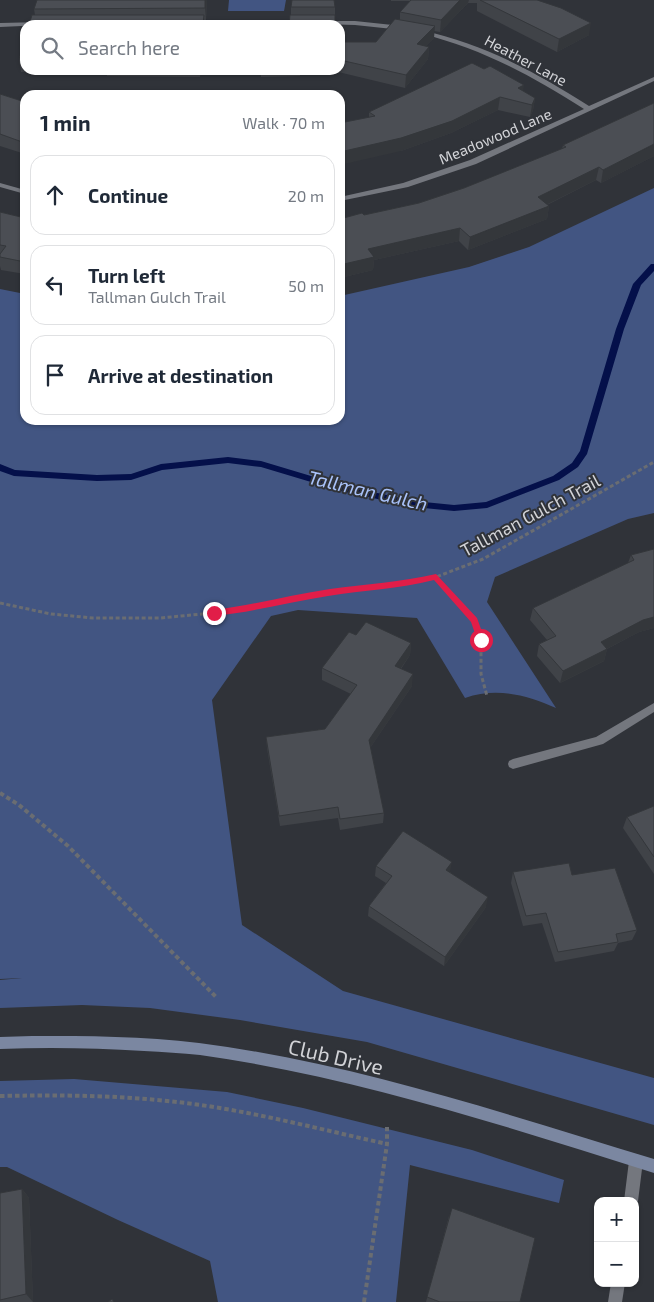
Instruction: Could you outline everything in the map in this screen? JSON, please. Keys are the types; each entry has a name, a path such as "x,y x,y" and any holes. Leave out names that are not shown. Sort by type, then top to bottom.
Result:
{"street":[{"name":"Heather Lane","path":"345,24 384,26 424,32 463,42 503,58 589,109"},
{"path":"0,25 20,25"},
{"name":"Meadowood Lane","path":"345,198 406,185 450,171 490,155 654,79"},
{"path":"0,185 20,191"},
{"path":"513,764 600,741 654,707"},
{"name":"Club Drive","path":"0,1043 79,1042 168,1046 199,1049 285,1064 394,1090 654,1166"},
{"path":"632,1197 636,1161"},
{"path":"616,1302 618,1287"}],"path":[{"name":"Tallman Gulch Trail","path":"0,603 51,614 85,617 160,618 244,610 329,592 411,583 436,577 483,559 654,462"},
{"path":"436,577 475,621 481,640 480,674 487,696"},
{"path":"0,793 19,805 68,846 216,997"},
{"path":"0,1096 75,1095 168,1101 272,1118 387,1144"},
{"path":"364,1302 387,1144 387,1128"}],"shaded area":[{"path":"229,0 286,0 284,11 228,11"},
{"path":"654,188 654,513 628,519 495,577 487,602 556,708 534,699 511,694 488,693 465,698 417,618 298,610 271,616 212,700 242,925 343,991 654,1078 654,1125 367,1042 240,1020 150,1008 82,1005 0,1008 0,980 22,978 0,979 0,289 20,293 20,425 345,425 345,295 469,267 529,247"},
{"path":"74,1079 227,1092 303,1108 472,1150 564,1180 559,1203 410,1165 396,1302 218,1302 210,1261 7,1167 0,1167 0,1081"}],"building":[{"path":"37,0 205,0 205,8 34,9"},
{"path":"292,0 334,0 335,7 291,7"},
{"path":"411,0 460,0 441,20 400,12"},
{"path":"480,0 537,0 561,8 591,23 559,39"},
{"path":"32,15 204,15 204,20 30,20"},
{"path":"290,15 335,15 335,20 290,20"},
{"path":"395,19 435,26 417,44 429,47 406,75 345,61 345,42 376,42"},
{"path":"472,63 484,69 490,66 524,85 518,88 535,98 532,105 500,97 452,121 401,138 345,151 345,122 375,116 369,112"},
{"path":"0,94 20,100 20,141 0,134"},
{"path":"654,103 654,144 603,170 599,167 538,197 549,206 470,237 460,228 368,249 374,257 345,264 345,218 419,203 464,188 566,147 563,145"},
{"path":"0,212 20,217 20,261 0,257 6,246 0,245"},
{"path":"654,549 654,617 643,620 601,642 607,649 563,671 539,644 556,636 533,608 634,560 631,555"},
{"path":"366,622 411,643 395,666 413,674 369,740 384,813 340,819 338,807 279,816 266,737 325,729 357,685 322,668 349,632 356,635"},
{"path":"654,806 654,857 627,817"},
{"path":"403,831 452,862 446,870 488,897 445,957 369,906 392,876 376,866"},
{"path":"569,863 572,875 615,868 637,930 616,934 618,942 558,952 546,913 526,916 513,872"},
{"path":"22,1189 26,1294 0,1300 0,1193"},
{"path":"452,1208 535,1238 520,1302 440,1302 427,1297"}],"waterway":[{"name":"Tallman Gulch","path":"0,467 14,473 97,478 131,477 161,467 228,460 261,464 341,488 414,504 454,508 487,505 556,478 575,465 584,452 620,329 637,284 654,266"}],"route":[{"path":"214,613 244,610 329,592 411,583 436,577 459,600 475,621 481,640"}]}
